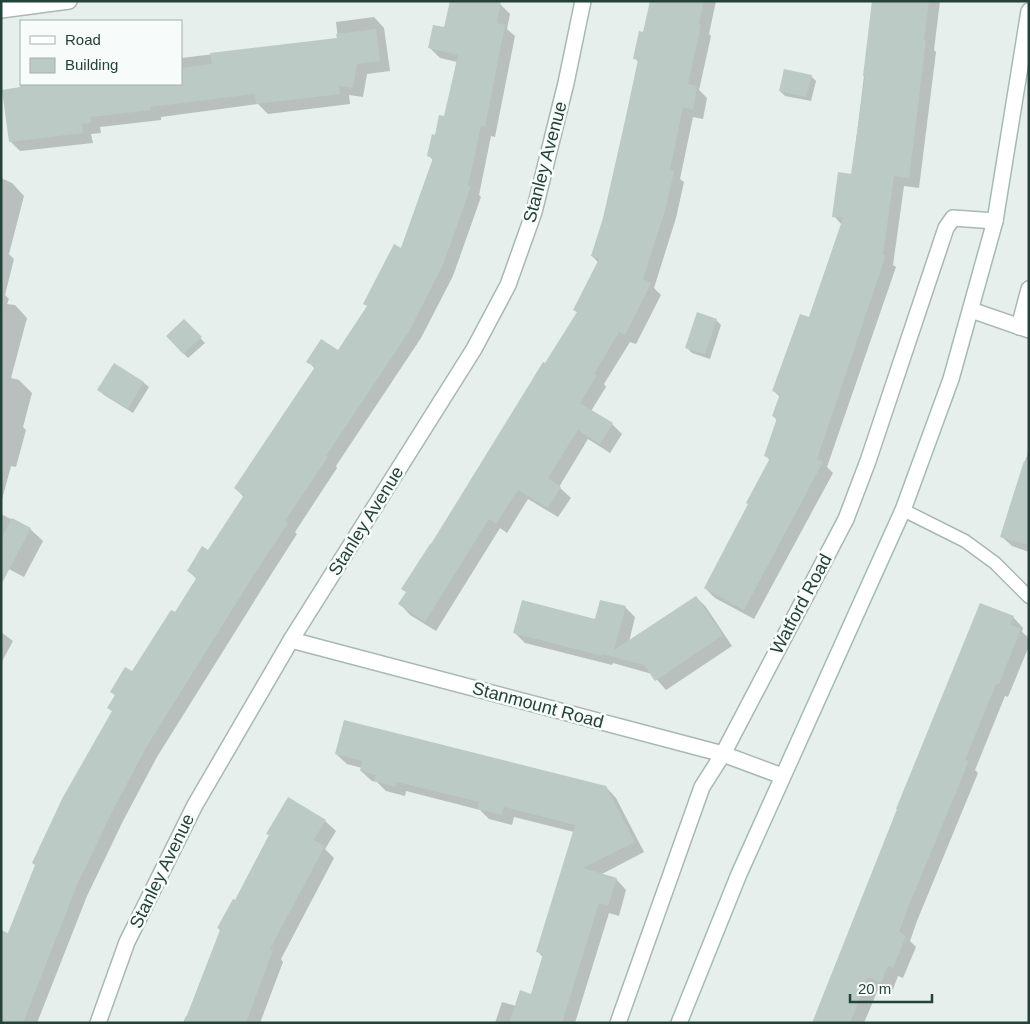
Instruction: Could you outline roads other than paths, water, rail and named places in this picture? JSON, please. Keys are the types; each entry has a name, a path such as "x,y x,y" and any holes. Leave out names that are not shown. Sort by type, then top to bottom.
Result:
{"street":[{"path":"1,10 69,1"},
{"name":"Stanley Avenue","path":"98,1023 128,942 195,805 291,640 474,349 508,285 534,212 566,82 583,1"},
{"path":"679,1023 739,874 903,510 951,379 995,221 1029,11"},
{"name":"Watford Road","path":"618,1023 702,787 723,754 846,519 868,461 946,228 953,218 995,221"},
{"path":"971,310 1024,329 1029,289"},
{"name":"Stanmount Road","path":"291,640 723,754 782,776"}],"lane":[{"path":"903,510 965,541 995,563 1029,597"}]}
